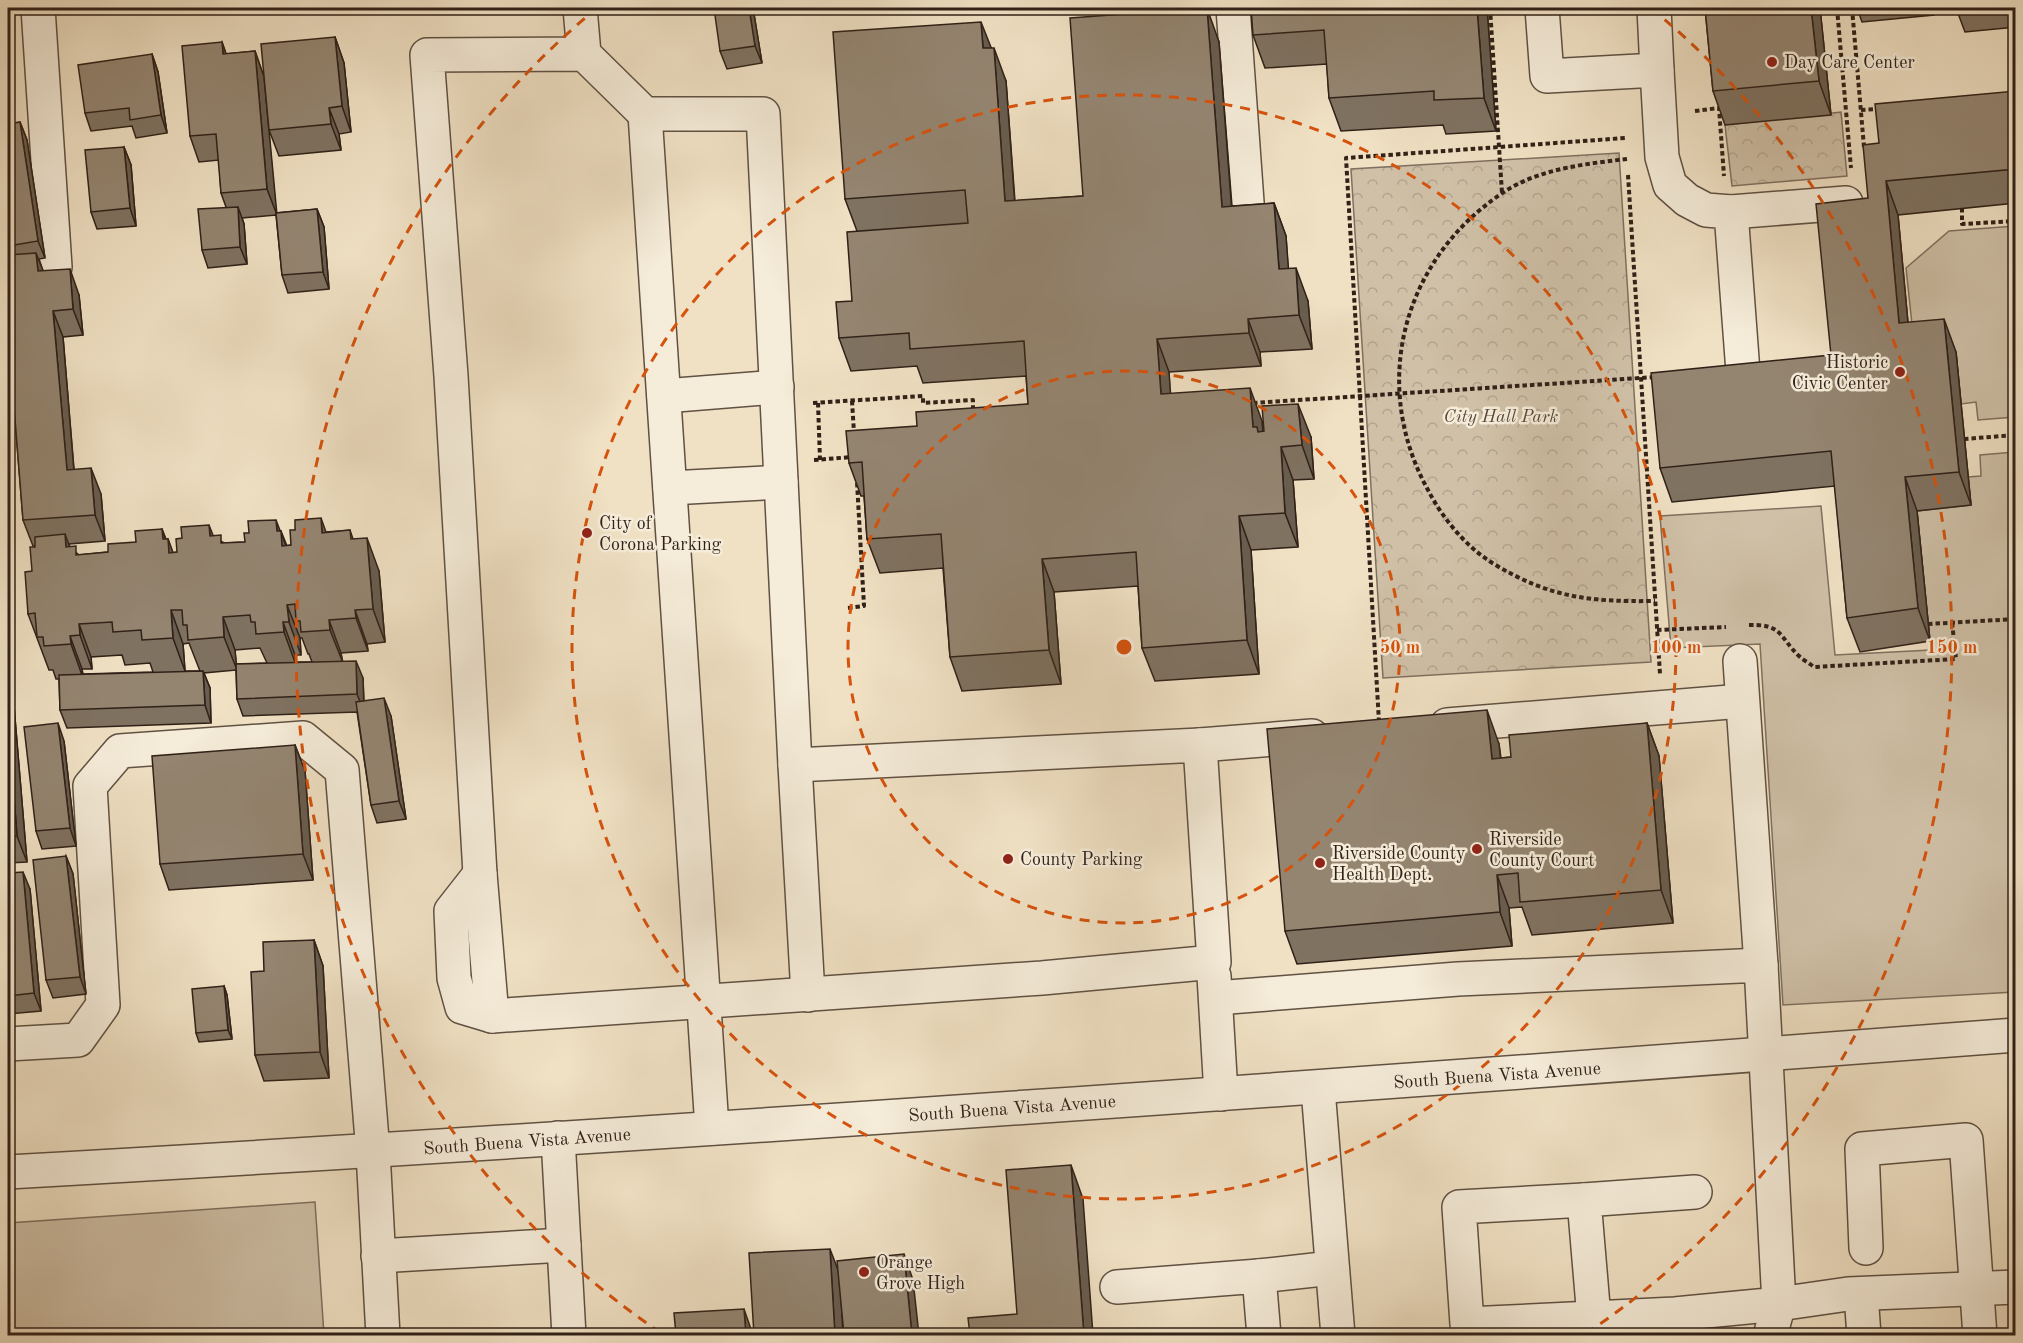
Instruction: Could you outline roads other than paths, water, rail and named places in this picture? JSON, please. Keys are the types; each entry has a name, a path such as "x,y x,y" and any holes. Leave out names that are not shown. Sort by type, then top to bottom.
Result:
{"street":[{"path":"38,8 55,267"},
{"path":"580,8 584,54 645,114 712,1128"},
{"path":"1233,8 1248,216"},
{"path":"1542,8 1547,76 1657,70"},
{"path":"1654,8 1662,157 1670,185 1687,200 1706,210 1731,212 1846,203"},
{"path":"584,54 427,56 450,364 480,874 492,1017 1042,978 1214,962"},
{"path":"645,114 763,114 808,995"},
{"path":"1731,212 1743,372"},
{"path":"664,396 777,387"},
{"path":"670,488 781,482"},
{"path":"1740,661 1761,965 1779,1304 1770,1335"},
{"path":"1379,730 1742,701"},
{"path":"795,765 1200,745 1344,733"},
{"path":"8,1044 78,1040 103,1005 90,786 120,751 303,738 342,770 373,1152 383,1335"},
{"path":"1200,745 1221,1094"},
{"path":"1216,998 1458,979 1761,965"},
{"name":"South Buena Vista Avenue","path":"8,1172 373,1152 1318,1089 2016,1035"},
{"path":"1318,1089 1338,1335"},
{"path":"558,1138 570,1335"},
{"path":"1866,1248 1862,1149 1966,1140 1980,1335"},
{"path":"1695,1192 1459,1207 1467,1324 1675,1314 1861,1294 2016,1287"},
{"path":"1584,1200 1593,1318"},
{"path":"378,1256 564,1245"},
{"path":"1117,1287 1332,1268"},
{"path":"1259,1276 1264,1335"},
{"path":"1861,1294 1864,1335"}],"place":[{"name":"Day Care Center","path":"1772,62"},
{"name":"Historic Civic Center","path":"1900,372"},
{"name":"City of Corona Parking","path":"587,533"},
{"name":"Riverside County Court","path":"1477,849"},
{"name":"County Parking","path":"1008,859"},
{"name":"Riverside County Health Dept.","path":"1320,863"},
{"name":"Orange Grove High","path":"864,1272"}],"park label":[{"name":"City Hall Park","path":"1501,416"}]}
